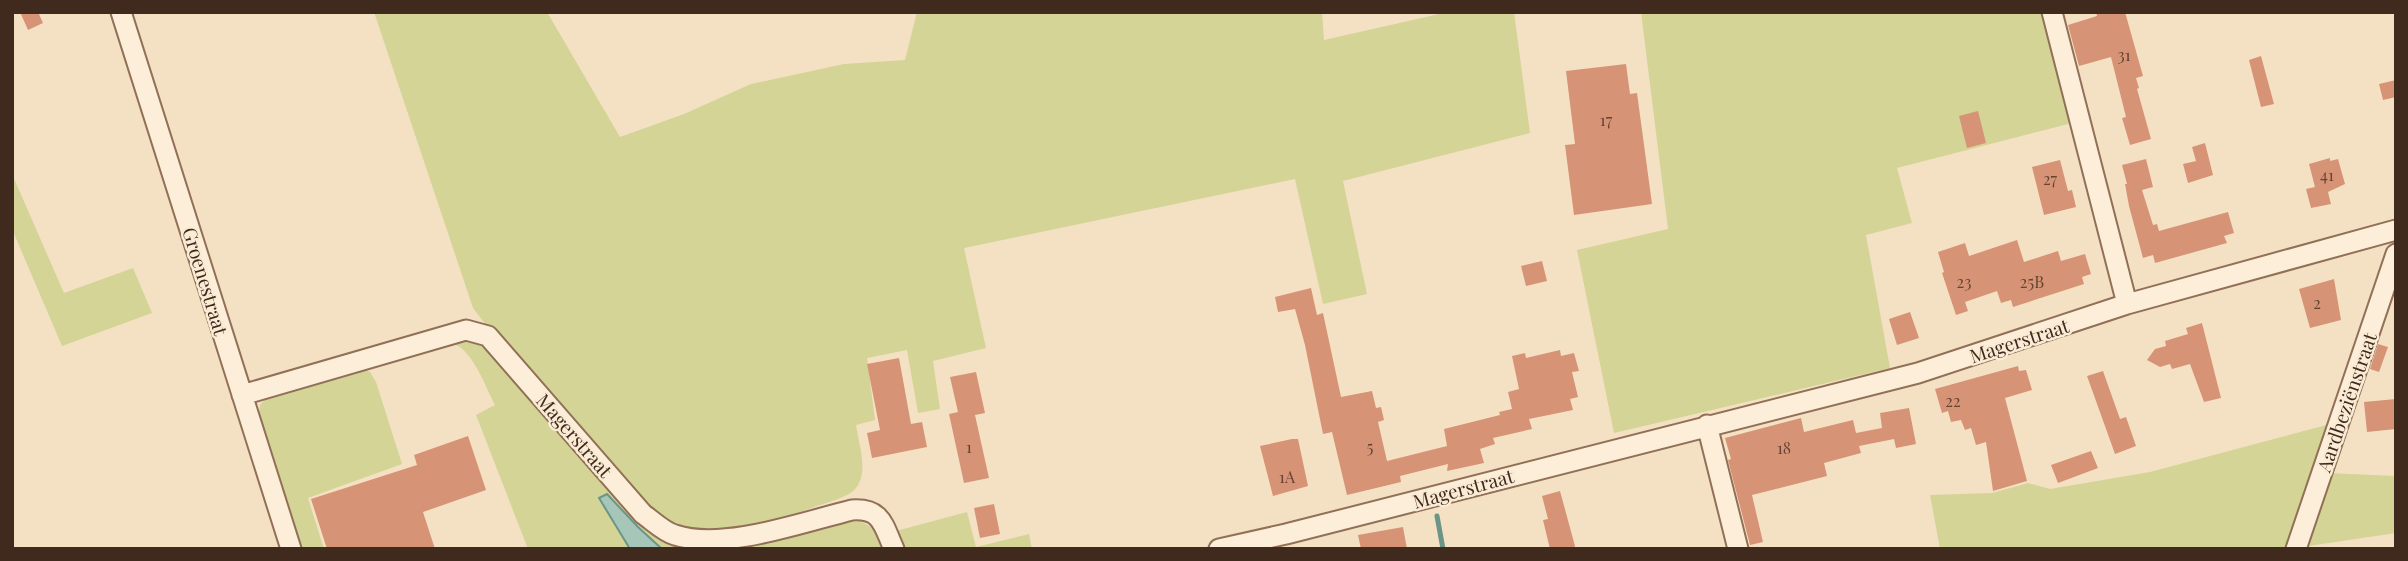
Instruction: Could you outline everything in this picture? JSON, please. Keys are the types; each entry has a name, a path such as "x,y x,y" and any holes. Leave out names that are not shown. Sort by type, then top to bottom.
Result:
{"street":[{"name":"Groenestraat","path":"121,12 291,549"},
{"path":"2052,12 2127,304"},
{"name":"Magerstraat","path":"1219,549 1918,373 2127,304 2395,233"},
{"name":"Aardbeziënstraat","path":"2297,549 2396,254"},
{"name":"Magerstraat","path":"242,395 466,330 488,336 643,514 674,535 706,541 741,537 864,509 873,511 881,519 894,549"},
{"path":"1707,425 1738,549"}],"green space":[{"path":"374,12 547,12 620,137 684,114 751,84 844,64 905,60 917,12 1322,12 1324,40 1448,12 1514,12 1530,133 1343,181 1367,294 1323,304 1295,179 964,248 986,348 933,361 940,409 918,413 907,350 867,358 875,420 856,425 862,472 856,488 840,498 766,523 729,531 695,531 680,527 665,518 627,484 473,308"},
{"path":"1641,12 2046,12 2076,122 1897,168 1912,223 1866,235 1890,368 1614,433 1577,250 1668,229"},
{"path":"12,174 64,293 133,268 152,313 62,346 12,229"},
{"path":"463,339 489,345 664,537 860,521 873,528 885,549 662,549 607,494 599,498 630,549 528,549 476,415 495,405 471,359 450,342"},
{"path":"361,368 370,372 376,382 402,464 308,498 324,549 301,549 259,414 260,405 267,397"},
{"path":"2330,424 2289,549 1940,549 1930,495 1992,493 2028,483 2050,489 2150,472"},
{"path":"2328,473 2396,476 2396,533 2302,547"},
{"path":"967,512 976,547 1029,534 1032,549 903,549 896,531"}],"shaded area":[{"path":"607,494 662,549 630,549 599,498"}],"building":[{"path":"20,12 38,12 43,23 28,30"},
{"path":"2096,12 2125,12 2143,76 2136,78 2137,89 2151,139 2130,145 2122,118 2126,117 2111,57 2079,66 2068,25 2097,16"},
{"path":"2261,56 2274,104 2261,107 2249,60"},
{"path":"1626,64 1630,94 1637,93 1652,204 1574,215 1565,145 1575,144 1566,71"},
{"path":"2396,80 2396,97 2383,100 2379,84"},
{"path":"1978,111 1986,143 1967,148 1959,116"},
{"path":"2205,143 2213,175 2188,183 2183,164 2196,161 2192,147"},
{"path":"2330,158 2330,161 2338,159 2345,184 2328,192 2331,204 2311,208 2306,189 2315,187 2309,164"},
{"path":"2146,159 2153,187 2142,190 2153,225 2157,224 2159,231 2228,212 2234,233 2224,236 2227,243 2155,263 2153,255 2143,258 2129,206 2122,165"},
{"path":"2060,160 2068,191 2072,190 2076,207 2044,215 2032,167"},
{"path":"2017,240 2024,262 2058,251 2061,261 2085,254 2091,274 2082,277 2084,284 2013,307 2011,300 2001,303 1997,291 1965,302 1968,311 1956,315 1938,252 1965,243 1969,256"},
{"path":"1542,261 1547,281 1526,286 1521,266"},
{"path":"2334,279 2341,320 2310,328 2299,289"},
{"path":"1311,288 1317,315 1323,313 1341,397 1372,391 1376,408 1381,407 1384,420 1378,422 1387,461 1447,446 1444,429 1500,415 1499,412 1512,409 1508,392 1519,389 1512,356 1525,353 1526,358 1560,350 1561,356 1574,353 1579,371 1572,372 1578,397 1570,399 1573,410 1529,419 1532,429 1493,438 1495,444 1480,449 1484,463 1447,471 1448,464 1400,476 1401,482 1347,495 1332,432 1323,434 1295,309 1278,312 1275,297"},
{"path":"1910,312 1919,338 1897,345 1889,319"},
{"path":"2202,323 2221,398 2204,402 2190,364 2172,369 2170,364 2160,367 2147,360 2155,349 2166,346 2165,341 2188,334 2186,328"},
{"path":"2378,344 2388,347 2379,372 2370,369"},
{"path":"899,358 911,424 922,422 927,447 872,458 867,433 880,430 867,364"},
{"path":"2018,366 2019,371 2026,370 2032,390 2005,398 2027,481 1993,491 1986,442 1976,445 1971,428 1965,430 1961,420 1951,422 1948,411 1942,413 1935,389"},
{"path":"2103,371 2120,419 2126,417 2136,446 2115,454 2087,376"},
{"path":"976,372 985,413 975,415 989,478 964,483 949,414 958,412 950,377"},
{"path":"2396,399 2396,429 2367,432 2364,402"},
{"path":"1909,408 1916,444 1896,448 1894,439 1859,446 1861,453 1824,463 1827,476 1752,495 1763,542 1750,545 1725,438 1801,418 1804,432 1853,420 1856,433 1882,428 1880,413"},
{"path":"468,436 486,490 423,512 435,549 327,549 311,499 417,465 414,455"},
{"path":"1298,439 1308,486 1273,496 1260,446"},
{"path":"2091,451 2098,468 2058,483 2051,465"},
{"path":"1560,491 1574,549 1550,549 1543,520 1548,519 1542,496"},
{"path":"994,504 1000,534 980,538 974,508"},
{"path":"1403,527 1407,549 1361,549 1358,535"}],"waterway":[{"path":"1437,516 1443,549"}]}
